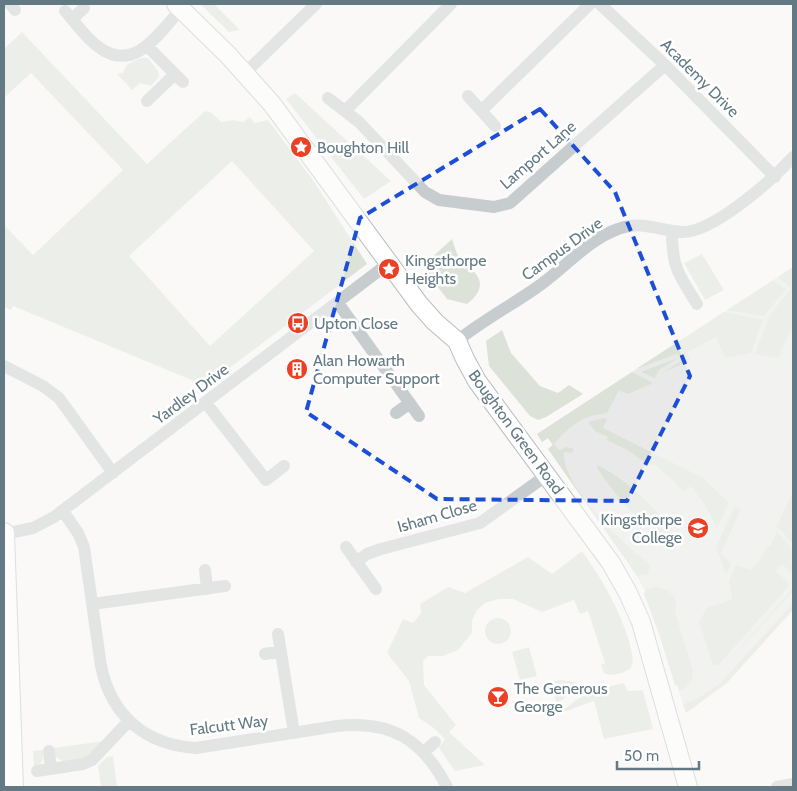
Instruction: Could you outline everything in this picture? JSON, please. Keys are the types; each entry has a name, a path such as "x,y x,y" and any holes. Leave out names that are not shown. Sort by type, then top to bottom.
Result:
{"main road":[{"path":"4,533 13,787"}],"street":[{"path":"245,73 316,4"},
{"path":"345,110 451,4"},
{"path":"482,110 590,4"},
{"name":"Academy Drive","path":"600,4 665,65 775,177"},
{"path":"84,8 68,15 95,44 119,56 132,54 147,46 178,6"},
{"name":"Boughton Green Road","path":"178,6 245,73 272,104 419,304 435,322 457,341 478,381 605,555 635,606 688,787"},
{"path":"147,46 179,78 147,101"},
{"name":"Lamport Lane","path":"328,98 359,122 424,192 439,200 494,207 510,203 665,65"},
{"path":"468,96 495,126"},
{"name":"Campus Drive","path":"457,341 472,329 536,288 561,270 593,242 608,233 634,225 647,225 672,231 692,231 703,227 743,202 775,177 793,158"},
{"path":"672,231 674,265 697,304"},
{"name":"Yardley Drive","path":"4,533 33,528 47,522 63,511 389,263"},
{"path":"338,303 419,416"},
{"path":"4,366 43,386 59,398 113,473"},
{"path":"206,403 266,480 284,466"},
{"path":"396,413 410,403"},
{"name":"Isham Close","path":"356,562 367,554 381,549 480,523 547,475"},
{"name":"Falcutt Way","path":"63,511 78,533 84,547 103,676 115,704 129,721 144,733 159,740 187,747 213,746 346,725 366,725 398,734 414,743 424,752 447,787"},
{"path":"346,547 376,589"},
{"path":"205,570 207,589"},
{"path":"92,604 225,586"},
{"path":"278,634 294,733"},
{"path":"265,654 281,651"},
{"path":"36,771 82,764 92,760 129,721"},
{"path":"424,752 435,742"},
{"path":"49,752 51,769"},
{"path":"777,787 793,784"}],"highlighted area":[{"path":"540,109 615,192 690,376 627,501 437,499 306,412 360,218"}],"shaded area":[{"path":"200,4 214,4 240,30 229,32"},
{"path":"22,32 147,164 205,111 212,113 221,122 233,120 243,122 250,117 254,123 268,120 313,180 367,264 206,386 13,306 11,310 4,307 4,225 33,255 123,170 31,73 4,98 4,49","holes":["232,161 314,251 210,346 129,256"]},
{"path":"140,58 148,58 158,71 159,77 151,86 140,83 132,90 117,74 123,73 127,65"},
{"path":"295,93 391,181 364,199 286,99"},
{"path":"452,239 460,258 479,278 479,291 467,304 447,299 427,273 428,261"},
{"path":"702,254 724,290 705,300 684,263"},
{"name":"Kingsthorpe College","path":"793,267 793,603 720,683 700,697 683,704 651,603 637,576 548,449 553,445 548,438 542,442 537,434"},
{"path":"793,267 793,326 778,358 755,354 769,316 791,288 778,277"},
{"path":"772,281 786,289 764,316 727,310"},
{"path":"724,312 763,320 751,353 725,358 716,337 687,352 690,359 687,362 662,373 681,361 680,355 676,354 636,369"},
{"path":"502,330 511,353 540,386 558,393 569,385 583,394 546,417 538,420 530,416 489,366 486,341"},
{"path":"678,358 659,370 655,378 641,372"},
{"path":"632,372 653,383 628,394 619,390 607,413 590,416 577,422 554,444 559,450 567,447 574,449 572,453 564,452 566,466 583,497 596,514 625,543 650,564 648,574 637,576 548,449 553,445 548,438 542,442 537,434"},
{"path":"607,419 603,428 703,478 729,503 717,528 705,505 691,486 683,492 674,481 653,463 650,466 629,451 607,440 608,437 595,431 588,422"},
{"path":"598,465 611,472 644,498 679,542 671,537 668,543 638,519 612,489 597,468"},
{"path":"791,496 793,497 793,545 782,531 776,527"},
{"path":"735,506 741,509 721,553 731,564 726,574 716,547"},
{"path":"777,532 793,550 793,574 782,564 776,571 790,585 718,665 713,665 699,621 708,607 732,600 729,581 736,565 751,570 760,560 767,546 770,547"},
{"path":"582,551 615,605 632,652 633,661 631,668 618,674 604,673 601,665 605,663 588,611 580,614 574,600 542,612 513,599 499,599 485,603 477,610 472,620 472,633 458,650 443,656 428,656 423,661 424,685 456,725 449,732 485,765 455,771 439,748 445,739 419,718 409,681 387,653 403,619 413,623 421,613 420,604 448,587 465,593 528,557 552,574"},
{"path":"654,587 668,591 674,597 676,602 675,612 692,667 693,675 691,682 679,691 678,686 675,685 644,594 646,589"},
{"path":"793,588 793,591 720,670"},
{"path":"793,603 793,610 727,683 686,713 683,704 700,697 720,683"},
{"path":"498,618 507,622 511,631 507,640 498,644 489,640 485,631 489,622"},
{"path":"529,647 537,676 520,680 512,652"},
{"path":"551,681 575,682 579,688 557,705"},
{"path":"624,683 628,691 643,690 653,729 604,739 594,701 561,713 582,696 606,687"},
{"path":"105,741 88,757 64,762 56,757 53,748"},
{"path":"43,750 42,761 34,767 33,751"},
{"path":"113,756 117,787 101,787 98,766 107,757"}],"place":[{"name":"Boughton Hill","path":"301,147"},
{"name":"Kingsthorpe Heights","path":"389,269"},
{"name":"Upton Close","path":"298,323"},
{"name":"Alan Howarth Computer Support","path":"297,369"},
{"name":"Kingsthorpe College","path":"698,528"},
{"name":"The Generous George","path":"498,697"}]}
